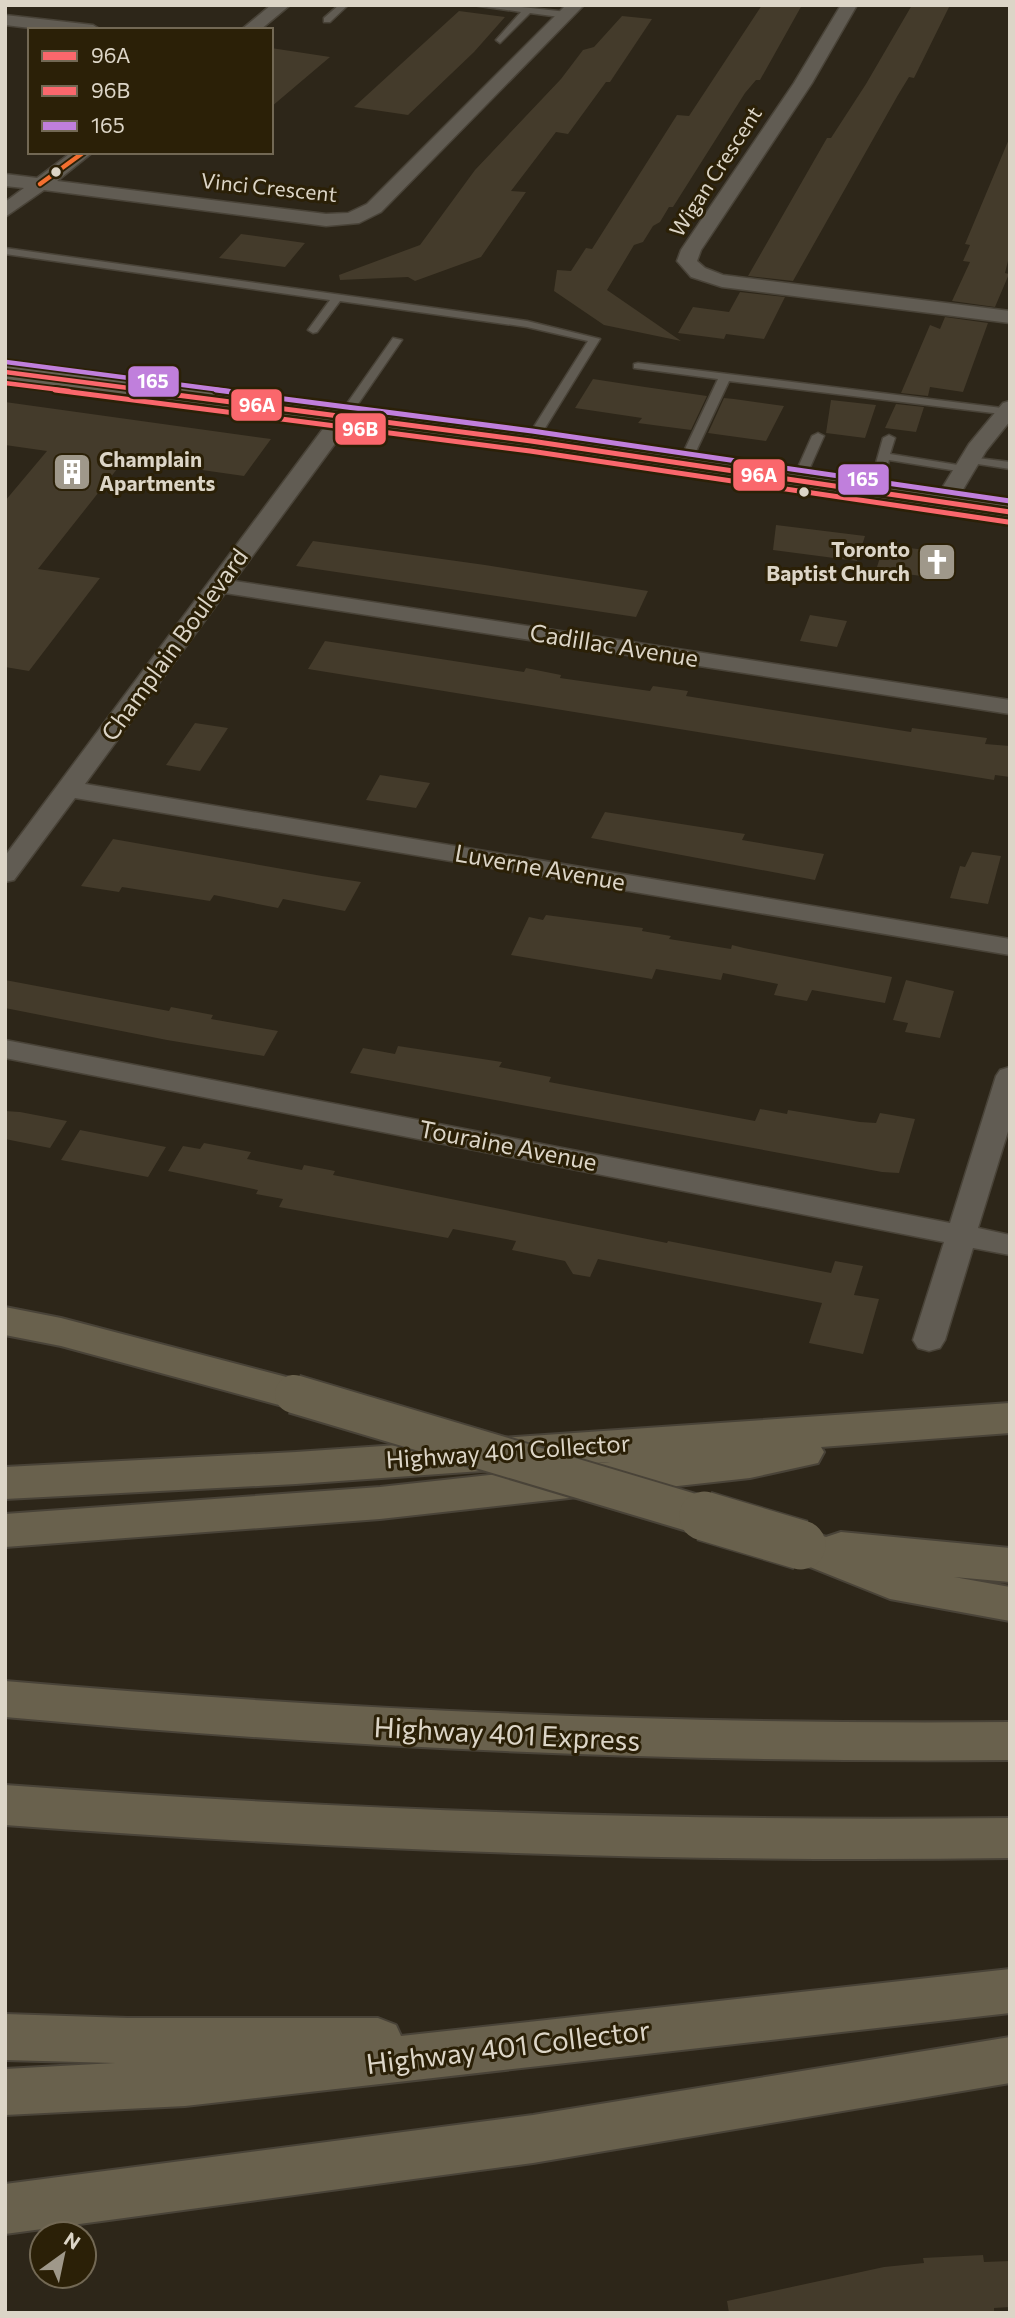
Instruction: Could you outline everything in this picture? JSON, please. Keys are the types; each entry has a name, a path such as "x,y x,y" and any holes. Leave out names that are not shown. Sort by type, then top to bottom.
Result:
{"highway":[{"path":"5,1321 75,1336 294,1394 801,1545 890,1582 1010,1604"},
{"path":"5,1531 380,1503 750,1462 1002,1418"},
{"name":"Highway 401 Collector","path":"5,1483 296,1468 1002,1418"},
{"path":"801,1545 1010,1564"},
{"name":"Highway 401 Express","path":"5,1699 185,1716 434,1732 654,1741 873,1744 1010,1741"},
{"path":"5,1805 174,1819 522,1836 853,1841 1010,1838"},
{"path":"5,1822 174,1819"},
{"name":"Highway 401 Collector","path":"5,2092 185,2083 1010,1992"},
{"path":"5,2037 128,2041 550,2041"},
{"path":"5,2209 533,2139 1010,2060"}],"main road":[{"path":"5,372 345,415 1010,512"}],"street":[{"path":"252,28 282,5"},
{"name":"Wigan Crescent","path":"849,5 803,83 691,250 687,261 691,269 722,281 1010,317"},
{"name":"Vinci Crescent","path":"5,180 326,220 352,219 374,208 573,8"},
{"path":"5,20 75,28"},
{"path":"5,211 81,154"},
{"path":"944,503 967,465 1009,410"},
{"name":"Champlain Boulevard","path":"5,874 345,415"},
{"name":"Cadillac Avenue","path":"218,585 1010,707"},
{"name":"Luverne Avenue","path":"69,789 1010,947"},
{"name":"Touraine Avenue","path":"5,1048 962,1233 1010,1245"},
{"path":"929,1340 1010,1076"}],"lane":[{"path":"327,20 344,5"},
{"path":"477,5 527,11 573,8"},
{"path":"500,40 527,11"},
{"path":"5,251 527,324 595,339 531,441"},
{"path":"313,330 337,299"},
{"path":"345,415 397,340"},
{"path":"638,366 1009,410"},
{"path":"684,464 725,377"},
{"path":"798,481 818,436"},
{"path":"874,492 889,438"},
{"path":"884,456 967,465 1010,466"}],"building":[{"path":"762,5 802,5 760,80 756,80 745,93 673,207 669,207 643,242 634,245 607,290 681,341 604,325 554,291 557,270 571,271 586,248 592,249 677,115 689,116"},
{"path":"912,5 950,5 914,78 909,77 898,95 793,281 748,276 827,138 831,138 866,84"},
{"path":"459,11 505,17 474,52 408,115 354,107"},
{"path":"622,16 652,19 610,82 606,82 568,134 556,132 511,191 526,192 481,257 415,281 408,277 340,280 339,275 420,245 475,170 561,79 583,50 594,47"},
{"path":"273,48 330,57 273,105"},
{"path":"1009,139 1010,253 1005,273 1009,274 995,307 952,301 970,262 963,261 970,245 965,244"},
{"path":"241,234 305,243 285,267 219,258"},
{"path":"740,292 785,297 764,339 726,334 724,339 678,333 693,307 729,312"},
{"path":"945,317 988,323 963,392 930,387 928,396 901,393 930,325 940,329"},
{"path":"593,379 707,396 691,430 638,423 642,418 575,408"},
{"path":"724,398 784,406 766,441 708,433"},
{"path":"831,400 876,405 865,438 826,433"},
{"name":"Champlain Apartments","path":"5,402 271,439 244,476 125,459 38,569 100,578 29,671 5,667 5,501 47,451 5,445"},
{"path":"896,404 924,407 916,432 885,428"},
{"path":"776,525 865,536 857,561 773,550"},
{"path":"313,541 648,591 636,617 296,566"},
{"path":"884,545 951,553 944,579 876,570"},
{"path":"810,615 847,621 837,647 800,641"},
{"path":"325,641 524,672 526,668 561,675 560,678 650,691 653,686 688,691 686,696 911,732 912,728 987,738 985,744 1010,746 1010,777 995,775 994,780 308,669"},
{"path":"195,723 228,728 200,771 166,765"},
{"path":"380,775 430,783 416,808 366,800"},
{"path":"605,812 745,834 742,840 824,854 815,880 591,838"},
{"path":"113,839 361,882 345,911 283,899 278,908 214,895 210,901 122,887 119,892 81,886"},
{"path":"972,852 1001,856 988,904 950,898 960,866 965,867"},
{"path":"546,915 643,928 642,931 671,936 669,939 731,949 732,945 892,977 885,1003 812,990 807,1001 774,995 778,984 723,973 721,980 656,969 652,979 511,955 529,917 543,920"},
{"path":"5,980 169,1011 171,1007 213,1015 211,1019 278,1031 264,1056 167,1040 5,1008"},
{"path":"906,980 954,991 940,1038 905,1032 908,1023 893,1020"},
{"path":"398,1046 502,1062 499,1067 551,1077 549,1082 755,1121 760,1109 787,1114 788,1110 860,1122 876,1123 880,1113 915,1119 899,1173 882,1172 350,1073 363,1048 395,1054"},
{"path":"5,1111 67,1121 50,1148 5,1139"},
{"path":"80,1130 166,1147 148,1177 61,1160"},
{"path":"204,1143 251,1152 247,1159 302,1170 304,1165 335,1171 333,1175 667,1243 668,1241 831,1273 835,1261 863,1266 854,1295 879,1299 863,1354 809,1343 822,1303 598,1259 590,1277 573,1274 565,1261 512,1250 516,1241 453,1229 448,1238 279,1207 283,1199 256,1194 258,1190 168,1171 183,1146 200,1149"},
{"path":"983,2255 984,2262 1010,2261 1010,2307 994,2308 994,2313 729,2313 727,2301 884,2267 924,2263 923,2258"}],"transit line":[{"path":"40,184 81,154"},
{"name":"165","path":"6,362 532,431 1010,501"},
{"name":"96A","path":"5,372 531,441 1010,512"},
{"name":"96B","path":"5,383 530,451 1008,522"}],"place":[{"name":"Champlain Apartments","path":"72,472"},
{"name":"Toronto Baptist Church","path":"937,562"}]}
